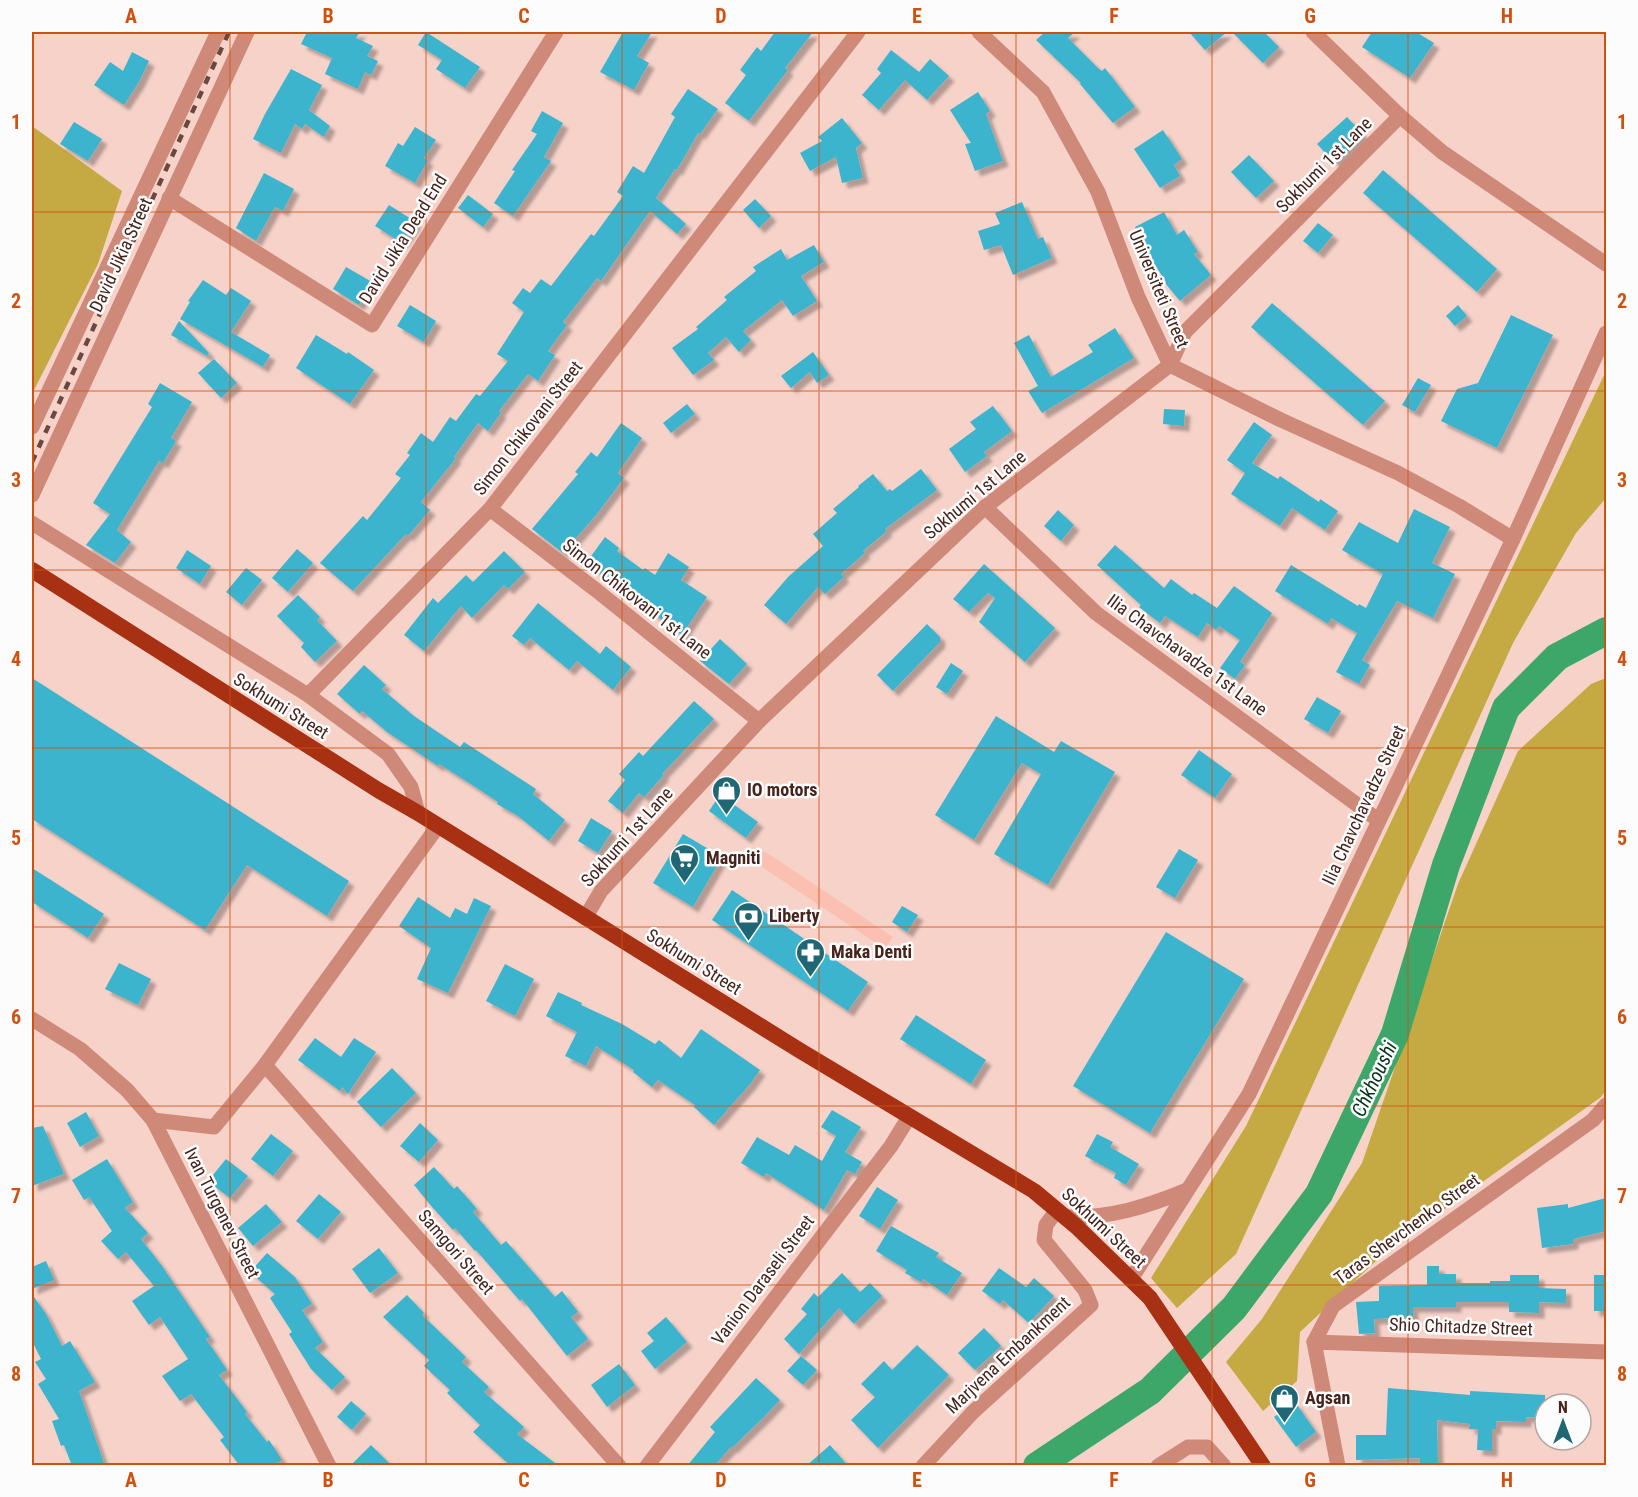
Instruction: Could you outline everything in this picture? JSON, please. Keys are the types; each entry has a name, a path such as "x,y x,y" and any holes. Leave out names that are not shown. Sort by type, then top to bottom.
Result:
{"highway":[{"name":"Sokhumi Street","path":"32,570 378,790 909,1117 1034,1191 1149,1298 1263,1466"}],"street":[{"name":"David Jikia Street","path":"32,427 218,32"},
{"name":"David Jikia Street","path":"32,495 247,32"},
{"name":"David Jikia Dead End","path":"169,198 372,325 556,32"},
{"name":"Simon Chikovani Street","path":"308,695 490,509 858,32"},
{"name":"Universiteti Street","path":"979,32 1043,92 1098,192 1138,297 1170,366 1398,473 1513,539"},
{"path":"1313,32 1400,116 1442,152 1606,264"},
{"name":"Sokhumi 1st Lane","path":"585,918 601,891 759,721 986,507 1170,366 1185,332 1400,116"},
{"name":"Ilia Chavchavadze Street","path":"1131,1279 1249,1094 1513,539 1606,333"},
{"name":"Ilia Chavchavadze 1st Lane","path":"986,507 1096,613 1378,820"},
{"name":"Simon Chikovani 1st Lane","path":"490,509 596,590 759,721"},
{"path":"32,523 308,695 388,754 411,787 418,813"},
{"path":"153,1120 214,1127 265,1065 438,826"},
{"name":"Ivan Turgenev Street","path":"32,1019 80,1049 127,1090 153,1120 329,1466"},
{"name":"Samgori Street","path":"265,1065 619,1466"},
{"name":"Taras Shevchenko Street","path":"1314,1342 1333,1306 1593,1120 1606,1105"},
{"name":"Vanion Daraseli Street","path":"646,1466 891,1146 909,1117"},
{"path":"1061,1214 1090,1218 1117,1214 1150,1206 1187,1190"},
{"name":"Marjvena Embankment","path":"923,1466 973,1412 1091,1305 1084,1290 1044,1240 1046,1225 1061,1214"},
{"path":"1314,1342 1338,1466"},
{"name":"Shio Chitadze Street","path":"1314,1342 1606,1352"},
{"path":"1158,1466 1188,1447 1207,1447 1224,1466"}],"shaded area":[{"path":"32,126 122,191 98,264 32,394"},
{"path":"1606,371 1606,498 1576,533 1513,643 1236,1254 1177,1308 1151,1278 1246,1126"},
{"path":"1606,678 1606,1090 1601,1097 1389,1249 1300,1332 1297,1381 1263,1411 1226,1362 1262,1319 1362,1163 1458,884 1518,751 1591,684"},
{"path":"764,851 893,937 885,949 756,863"}],"building":[{"path":"307,32 360,32 356,38 373,46 367,56 378,61 371,75 365,72 358,89 325,74 332,58 301,44"},
{"path":"426,32 480,67 465,88 436,69 442,60 418,45"},
{"path":"623,32 652,32 637,56 649,63 634,90 600,72"},
{"path":"775,32 813,32 785,68 788,70 749,121 725,103 746,75 740,70 757,47 761,51"},
{"path":"1045,32 1075,32 1068,38 1098,68 1102,71 1105,68 1135,107 1113,123 1081,83 1036,40"},
{"path":"1189,32 1227,32 1205,50"},
{"path":"1232,32 1264,32 1279,47 1263,63"},
{"path":"1372,32 1416,32 1434,43 1410,78 1362,47"},
{"path":"891,50 919,72 930,59 949,76 927,100 905,80 879,110 862,95 881,73 877,69"},
{"path":"132,52 149,61 124,105 94,85 110,62 123,71"},
{"path":"291,69 322,85 309,110 330,126 324,137 305,124 302,129 295,124 281,153 253,139"},
{"path":"688,89 718,109 700,134 698,133 677,170 675,169 656,198 686,224 677,234 650,211 601,281 597,278 563,322 567,325 548,351 555,355 538,381 528,374 499,411 501,413 488,431 478,423 454,457 456,458 421,502 430,510 408,536 406,534 353,591 320,563 363,516 367,520 401,478 395,474 410,455 407,453 421,433 433,442 450,417 456,421 476,394 480,396 508,361 497,354 524,312 512,303 523,288 530,293 541,279 551,286 591,234 594,236 623,196 617,192 633,166 644,173 675,117 671,114"},
{"path":"978,92 990,111 986,114 1003,161 975,171 965,144 971,143 950,110"},
{"path":"542,111 563,123 544,157 551,161 513,216 494,203 515,171 512,170 537,134 531,131"},
{"path":"1347,117 1365,136 1335,163 1317,144"},
{"path":"842,118 862,143 856,148 863,178 842,183 836,157 810,171 800,153 822,141 818,137"},
{"path":"74,122 102,139 88,161 60,144"},
{"path":"415,127 436,140 424,158 428,160 415,183 385,166 398,143 403,146"},
{"path":"1163,130 1182,159 1174,165 1180,176 1160,188 1134,149"},
{"path":"1249,155 1274,181 1256,198 1231,172"},
{"path":"1383,170 1497,269 1477,292 1363,193"},
{"path":"264,173 294,189 283,211 275,207 256,241 236,228"},
{"path":"468,195 493,214 483,227 458,208"},
{"path":"755,199 771,216 759,228 743,210"},
{"path":"1022,202 1038,239 1043,237 1052,258 1013,275 1001,245 984,250 978,231 1000,224 995,213"},
{"path":"389,205 416,222 402,243 375,226"},
{"path":"1164,212 1177,235 1184,230 1198,252 1194,254 1211,275 1180,301 1165,283 1135,227"},
{"path":"1318,223 1333,235 1318,253 1303,241"},
{"path":"814,245 824,262 801,276 817,301 793,316 782,300 743,331 751,340 739,352 726,337 708,353 714,360 693,375 672,348 698,329 696,327 727,300 724,297 756,271 753,267 781,249 787,260"},
{"path":"346,267 372,282 359,305 333,289"},
{"path":"203,280 226,295 231,288 251,301 231,332 270,355 263,367 180,319 190,302 188,301"},
{"path":"1272,303 1385,401 1363,425 1251,327"},
{"path":"410,305 436,321 424,342 397,326"},
{"path":"1458,305 1467,316 1455,326 1446,316"},
{"path":"1511,315 1553,335 1497,448 1441,421 1457,389 1478,383"},
{"path":"179,321 209,353 207,356 171,335"},
{"path":"1115,328 1134,358 1042,413 1028,391 1038,386 1014,343 1029,335 1051,377 1093,352 1088,345"},
{"path":"316,335 347,354 348,352 374,370 350,404 296,368"},
{"path":"813,352 829,375 817,383 810,372 791,388 781,376"},
{"path":"214,359 237,383 221,398 198,373"},
{"path":"1418,378 1431,385 1415,412 1402,405"},
{"path":"160,383 192,402 171,438 176,441 163,463 159,461 117,530 131,542 115,563 86,545 110,514 93,503 152,407 148,404"},
{"path":"687,404 695,414 671,433 663,423"},
{"path":"993,406 1012,431 984,452 987,456 965,472 949,449 976,429 970,422"},
{"path":"1164,409 1185,410 1184,426 1163,424"},
{"path":"1254,422 1272,435 1252,463 1278,479 1280,476 1319,502 1320,499 1338,511 1325,530 1292,508 1280,526 1231,494 1245,473 1227,460"},
{"path":"621,423 642,438 618,473 624,478 563,553 532,529 578,474 575,472 591,452 597,457"},
{"path":"921,469 937,490 885,529 887,531 863,551 865,553 841,574 844,577 825,594 818,587 786,624 764,605 788,577 823,546 813,534 837,513 833,509 858,486 873,474 887,491 890,489 892,491"},
{"path":"1414,509 1450,527 1432,563 1455,574 1433,618 1397,601 1362,660 1370,665 1359,684 1336,672 1357,633 1331,618 1328,624 1275,591 1291,565 1358,606 1359,604 1366,608 1383,574 1342,550 1359,522 1398,543"},
{"path":"1058,510 1074,525 1061,541 1044,526"},
{"path":"605,537 619,548 617,551 643,570 645,568 655,575 668,553 689,567 681,580 707,597 682,635 586,563"},
{"path":"1115,545 1164,588 1171,579 1192,595 1194,593 1217,608 1234,586 1272,613 1240,662 1245,665 1235,679 1220,668 1240,640 1219,626 1216,630 1207,623 1198,637 1165,616 1160,623 1139,607 1141,605 1097,565"},
{"path":"297,549 313,563 288,592 272,578"},
{"path":"187,550 211,566 200,584 176,568"},
{"path":"504,551 525,572 508,589 504,585 472,618 461,606 424,651 404,635 433,598 438,603 466,575 473,582"},
{"path":"984,564 1055,628 1025,662 979,622 995,598 988,593 969,612 953,599"},
{"path":"246,568 262,580 242,605 226,592"},
{"path":"298,595 320,617 317,620 337,641 315,662 301,647 304,643 277,616"},
{"path":"538,603 600,654 606,646 631,667 613,690 577,661 569,670 530,638 524,645 512,636"},
{"path":"927,624 940,637 940,642 893,691 877,675"},
{"path":"720,639 747,664 729,684 700,661"},
{"path":"951,663 963,671 947,694 936,687"},
{"path":"364,665 386,685 382,689 414,716 460,747 464,742 536,789 533,794 565,820 549,841 518,816 497,804 498,802 387,732 362,711 360,714 337,694"},
{"path":"32,678 349,881 327,916 247,865 205,930 32,819"},
{"path":"1317,697 1341,711 1328,733 1304,719"},
{"path":"694,701 714,719 662,774 664,775 644,797 639,793 623,813 608,801 625,780 619,774 639,752 643,756"},
{"path":"996,716 1054,752 1061,741 1115,772 1048,885 994,854 1041,774 1022,763 974,840 935,815"},
{"path":"1199,750 1232,774 1215,798 1181,775"},
{"path":"717,799 726,806 729,801 758,822 746,838 709,811"},
{"path":"591,818 612,831 598,853 578,841"},
{"path":"683,834 722,857 693,907 653,883"},
{"path":"1179,849 1198,860 1175,898 1156,887"},
{"path":"32,868 104,914 88,938 32,902"},
{"path":"732,890 868,982 848,1011 712,920"},
{"path":"418,897 450,918 455,908 467,914 474,898 491,906 448,993 417,979 431,948 399,926"},
{"path":"902,906 918,915 907,932 892,922"},
{"path":"1166,932 1244,979 1150,1133 1073,1086"},
{"path":"119,963 151,979 138,1005 105,989"},
{"path":"505,964 534,979 515,1016 486,1001"},
{"path":"558,992 622,1024 655,1044 659,1040 681,1058 701,1029 760,1070 714,1125 694,1107 695,1105 658,1080 652,1087 633,1072 634,1070 596,1046 586,1066 565,1056 577,1032 546,1016"},
{"path":"916,1015 986,1060 971,1084 900,1039"},
{"path":"315,1038 341,1057 354,1038 376,1052 348,1094 342,1087 340,1091 298,1060"},
{"path":"392,1068 416,1093 381,1127 357,1102"},
{"path":"832,1110 861,1127 845,1152 862,1162 855,1174 847,1170 824,1210 766,1173 764,1177 741,1163 757,1137 789,1155 795,1145 822,1161 836,1136 821,1127"},
{"path":"86,1112 99,1136 80,1147 67,1123"},
{"path":"420,1123 438,1140 419,1162 400,1146"},
{"path":"43,1126 64,1174 32,1186 32,1128"},
{"path":"271,1134 293,1151 273,1176 251,1159"},
{"path":"1097,1134 1113,1142 1110,1147 1139,1164 1126,1185 1114,1178 1116,1173 1085,1156"},
{"path":"107,1159 133,1202 125,1208 148,1233 141,1239 210,1337 206,1339 227,1370 219,1375 247,1412 245,1414 267,1442 269,1440 282,1460 273,1466 240,1466 220,1440 224,1437 191,1394 180,1401 162,1376 188,1359 160,1317 149,1325 132,1301 154,1286 126,1252 118,1259 101,1241 112,1231 89,1197 84,1200 72,1180"},
{"path":"226,1159 248,1176 230,1198 208,1181"},
{"path":"434,1167 454,1189 457,1186 477,1209 473,1212 501,1245 506,1241 555,1297 562,1291 578,1312 571,1317 588,1339 567,1356 522,1299 520,1301 476,1250 455,1228 453,1230 414,1185"},
{"path":"877,1187 898,1200 880,1229 859,1216"},
{"path":"319,1194 341,1212 318,1239 296,1221"},
{"path":"1606,1198 1606,1231 1573,1239 1573,1244 1542,1248 1537,1208 1568,1204 1568,1208"},
{"path":"266,1204 282,1222 253,1246 238,1228"},
{"path":"891,1226 939,1253 936,1257 962,1273 947,1295 923,1279 921,1282 905,1273 907,1270 876,1251"},
{"path":"379,1248 398,1273 370,1293 352,1269"},
{"path":"267,1253 295,1277 312,1304 302,1310 323,1342 315,1348 345,1377 332,1390 311,1369 289,1334 292,1332 270,1298 275,1294 250,1272"},
{"path":"46,1261 54,1280 32,1289 32,1267"},
{"path":"1427,1266 1439,1266 1439,1274 1456,1274 1456,1283 1490,1283 1490,1281 1510,1281 1510,1275 1539,1275 1539,1288 1566,1289 1566,1303 1539,1302 1539,1313 1509,1312 1509,1302 1456,1302 1456,1307 1413,1307 1413,1317 1374,1319 1375,1333 1359,1334 1356,1302 1379,1301 1379,1286 1427,1285"},
{"path":"999,1268 1026,1287 1034,1278 1054,1296 1029,1323 1003,1300 1000,1304 982,1291"},
{"path":"842,1273 860,1292 870,1283 882,1296 854,1324 839,1308 799,1354 784,1339 807,1314 801,1309 814,1293 818,1297"},
{"path":"1594,1275 1606,1275 1606,1311 1594,1311"},
{"path":"32,1294 46,1314 62,1346 70,1341 95,1382 79,1391 105,1466 72,1466 64,1445 61,1446 52,1421 59,1419 38,1384 46,1379 35,1362 41,1359 32,1341"},
{"path":"407,1295 424,1313 422,1315 466,1357 462,1362 489,1387 484,1392 524,1427 517,1434 559,1466 511,1466 473,1432 480,1425 447,1393 450,1390 424,1366 429,1360 383,1317"},
{"path":"666,1317 687,1342 655,1369 641,1351 654,1341 647,1333"},
{"path":"984,1328 1001,1346 975,1370 958,1353"},
{"path":"917,1345 949,1375 878,1448 851,1420 875,1397 861,1384 884,1361 892,1370"},
{"path":"801,1356 817,1370 803,1385 787,1371"},
{"path":"619,1364 635,1385 607,1407 591,1385"},
{"path":"756,1378 780,1400 714,1466 687,1466 715,1432 710,1427"},
{"path":"1388,1388 1470,1395 1470,1391 1533,1394 1533,1417 1526,1417 1526,1422 1496,1421 1496,1429 1492,1429 1492,1451 1477,1450 1478,1429 1469,1429 1470,1424 1437,1420 1438,1466 1420,1466 1420,1458 1356,1460 1356,1435 1386,1435"},
{"path":"351,1401 366,1414 352,1430 337,1417"},
{"path":"1295,1402 1316,1432 1296,1447 1274,1417"},
{"path":"371,1445 392,1466 350,1466"},
{"path":"830,1445 848,1466 806,1466"}],"waterway":[{"name":"Chkhoushi","path":"1037,1466 1150,1391 1234,1308 1319,1194 1395,1034 1446,865 1506,708 1557,657 1606,631"}],"railway":[{"path":"32,462 229,32"}],"place":[{"name":"IO motors","path":"726,816"},
{"name":"Magniti","path":"685,884"},
{"name":"Liberty","path":"748,942"},
{"name":"Maka Denti","path":"810,978"},
{"name":"Agsan","path":"1284,1424"}]}
